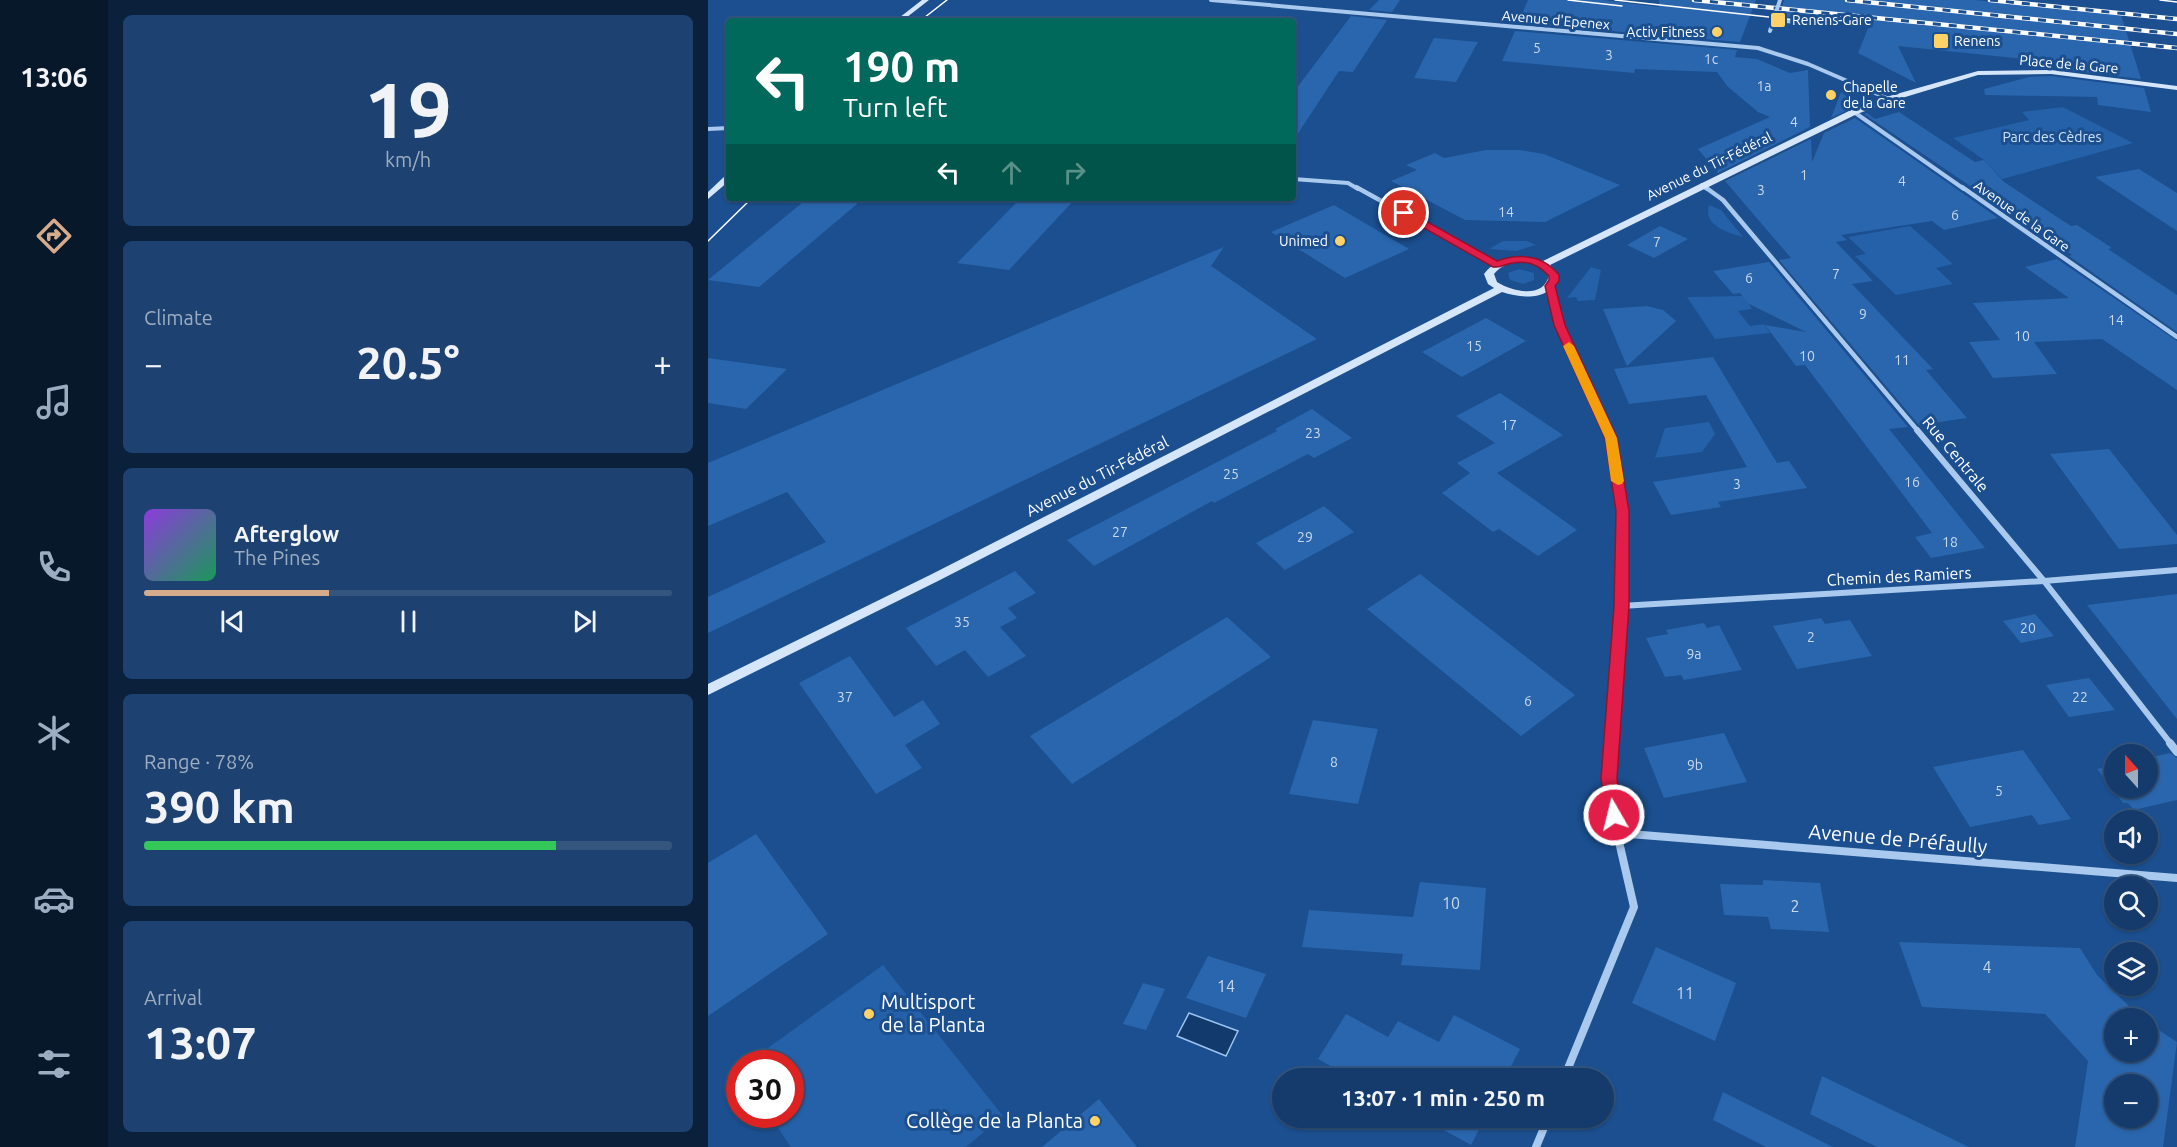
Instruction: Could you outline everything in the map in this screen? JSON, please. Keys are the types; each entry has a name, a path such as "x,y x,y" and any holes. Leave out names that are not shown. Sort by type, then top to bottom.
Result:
{"street":[{"path":"902,18 926,0"},
{"name":"Avenue d'Epenex","path":"1211,0 1758,48 1812,64 1889,99"},
{"path":"1770,31 1780,0"},
{"path":"1774,20 1796,22"},
{"name":"Place de la Gare","path":"1889,99 1978,73 2014,71 2051,72 2177,88"},
{"name":"Avenue du Tir-Fédéral","path":"1544,264 1854,112 1889,99"},
{"name":"Avenue de la Gare","path":"1854,112 2177,337"},
{"path":"708,129 726,128"},
{"path":"1296,179 1348,183 1497,265"},
{"path":"708,197 726,180"},
{"name":"Rue Centrale","path":"1702,185 1723,200 2044,581 2177,752"},
{"path":"1521,259 1544,264 1554,275 1554,281 1550,286 1527,294 1500,289 1490,279 1490,274 1497,265 1521,259"},
{"path":"1550,286 1559,325 1611,438 1622,511 1622,606 1609,778 1617,833 1634,907 1568,1068"},
{"name":"Avenue du Tir-Fédéral","path":"708,690 934,578 1500,289"},
{"name":"Chemin des Ramiers","path":"1622,606 2044,581 2177,570"},
{"name":"Avenue de Préfaully","path":"1617,833 2177,878"},
{"path":"1536,1147 1544,1128"}],"green space":[{"name":"Parc des Cèdres","path":"2063,107 2133,143 2002,179 1984,160 1953,138 2029,120 2022,112"},
{"path":"1709,205 1721,210 1743,237 1713,223 1709,218"},
{"path":"1910,226 1953,264 1936,268 1953,284 1896,295 1855,256 1866,254 1848,237"},
{"path":"1503,241 1527,241 1536,245 1516,251 1489,249"},
{"path":"1591,267 1601,270 1595,300 1578,301 1576,297 1567,298"},
{"path":"1519,269 1534,273 1534,280 1523,284 1510,280 1508,273"},
{"path":"1744,296 1752,309 1738,311 1750,326 1764,324 1770,333 1715,339 1687,297"},
{"path":"1709,422 1715,434 1702,452 1655,458 1665,428"},
{"name":"Multisport de la Planta","path":"883,965 1003,1116 966,1147 791,1147 778,1128 804,1128 804,1050 765,1050"}],"shaded area":[{"path":"1189,1013 1238,1031 1226,1056 1177,1036"}],"building":[{"path":"1379,0 1400,0 1392,12 1369,10"},
{"path":"1528,0 1603,0 1659,7 1659,0 1756,0 1740,42 1518,23"},
{"path":"1784,0 1975,0 2121,15 2141,79 2058,69 2073,64 1898,46 1916,83 1858,53 1869,26 1780,16"},
{"path":"1351,16 1387,20 1353,72 1339,71 1296,136 1296,89"},
{"path":"1515,31 1737,50 1735,57 1757,59 1790,73 1808,70 1810,127 1718,173 1698,149 1770,117 1758,112 1728,87 1717,72 1635,69 1634,73 1502,61"},
{"path":"1434,38 1478,42 1456,82 1414,78"},
{"path":"2051,76 2144,88 2151,112 2098,105 2097,97 1985,95 1984,89 2029,77"},
{"path":"1841,92 1858,105 1831,118"},
{"path":"1899,112 1975,162 1984,160 2004,182 2071,226 2077,225 2112,248 2108,249 2177,295 2177,332 2069,256 2072,255 1864,114 1867,113 1875,119"},
{"path":"1855,118 1998,218 1944,230 1932,221 1841,235 1847,240 1836,242 1873,281 1852,284 1933,369 1926,370 1967,418 1919,425 1779,260 1791,258 1725,181 1811,139 1812,162 1824,133"},
{"path":"1486,150 1519,150 1544,154 1620,185 1545,222 1465,220 1391,181 1417,170 1406,165 1435,153 1444,158"},
{"path":"2139,169 2177,193 2177,231 2095,177"},
{"path":"804,201 860,201 759,287 708,280"},
{"path":"1018,201 1073,201 1009,270 957,263"},
{"name":"Unimed","path":"1334,205 1409,249 1345,278 1271,232"},
{"path":"1660,226 1688,239 1654,258 1627,245"},
{"path":"1224,247 1211,266 1317,339 708,633 708,597 826,542 787,492 708,526 708,463"},
{"path":"2057,259 2177,341 2177,390 2102,339 2034,342 2057,374 1993,378 1969,342 2000,340 1973,303 2069,298 2025,267"},
{"path":"1769,262 1908,427 1889,429 1985,548 1931,558 1915,537 1932,533 1805,365 1796,366 1765,325 1806,332 1749,304 1740,293 1733,294 1713,271"},
{"path":"1647,306 1663,310 1676,321 1627,366 1603,309"},
{"path":"1486,318 1526,341 1462,377 1422,352"},
{"path":"1713,357 1777,463 1789,461 1807,488 1718,502 1721,507 1671,515 1653,482 1747,467 1706,395 1629,404 1614,369"},
{"path":"708,358 787,369 746,409 708,403"},
{"path":"1500,393 1563,435 1497,473 1577,530 1538,556 1499,529 1493,532 1442,493 1470,473 1457,463 1495,443 1456,416"},
{"path":"1312,409 1352,438 1314,458 1308,454 1214,503 1212,501 1094,566 1067,540 1277,431 1275,429"},
{"path":"2109,449 2177,535 2177,544 2119,549 2050,454"},
{"path":"1324,506 1354,532 1285,570 1256,543"},
{"path":"1015,571 1036,593 1008,608 1017,618 1000,627 1026,656 988,677 965,650 936,666 906,628"},
{"path":"1420,574 1575,695 1521,736 1367,609"},
{"path":"2177,594 2177,719 2087,605"},
{"path":"2035,614 2054,636 2021,643 2003,621"},
{"path":"1227,617 1271,657 1072,784 1030,736"},
{"path":"1821,618 1825,624 1850,620 1872,656 1797,669 1773,626"},
{"path":"1704,623 1707,628 1719,625 1742,670 1684,680 1681,675 1665,677 1646,638 1668,634 1666,630"},
{"path":"850,656 894,717 923,700 940,724 905,745 922,768 876,794 799,683"},
{"path":"2089,678 2115,710 2069,717 2046,685"},
{"path":"1313,720 1378,729 1358,804 1289,794"},
{"path":"1724,733 1747,782 1664,798 1644,748"},
{"path":"2023,750 2071,819 2039,825 2032,815 1970,827 1933,767"},
{"path":"2170,753 2177,758 2177,800 2134,810 2119,798 2158,798 2158,756"},
{"path":"2104,767 2104,778 2097,769"},
{"path":"756,834 828,934 708,1016 708,863"},
{"path":"1763,880 1820,883 1829,932 1771,929 1768,917 1724,915 1720,884 1763,885"},
{"path":"1420,882 1486,888 1480,970 1401,965 1403,954 1302,947 1309,910 1413,917"},
{"path":"1899,942 2080,948 2104,982 2104,996 2118,996 2131,1008 2104,1008 2104,1062 2158,1062 2158,1030 2177,1042 2163,1147 2075,1147 2088,1061 2045,1014 1922,1007"},
{"path":"1656,947 1736,983 1715,1041 1632,1003"},
{"path":"1208,956 1266,974 1246,1018 1186,998"},
{"path":"1143,983 1165,989 1146,1030 1123,1024"},
{"path":"1346,1014 1388,1037 1398,1021 1439,1042 1454,1015 1520,1049 1510,1068 1334,1068 1318,1059"},
{"path":"1822,1076 1969,1147 1877,1147 1810,1114"},
{"path":"1723,1092 1833,1147 1766,1147 1713,1120"},
{"name":"Collège de la Planta","path":"1099,1099 1137,1147 1042,1147"},
{"path":"1440,1128 1480,1128 1471,1145"}],"tram line":[{"path":"924,18 947,0"},
{"path":"1568,0 1622,6"},
{"path":"1615,0 1823,23"},
{"path":"2160,0 2177,2"},
{"path":"708,241 749,201"}],"railway":[{"path":"1694,0 2177,48"},
{"path":"1847,0 2177,34"},
{"path":"1990,0 2177,19"}],"slow traffic":[{"path":"1569,346 1611,438 1618,481"}],"place":[{"name":"Renens-Gare","path":"1778,20"},
{"name":"Activ Fitness","path":"1717,32"},
{"name":"Renens","path":"1941,41"},
{"name":"Chapelle de la Gare","path":"1831,95"},
{"name":"Unimed","path":"1340,241"},
{"name":"Multisport de la Planta","path":"869,1014"},
{"name":"Collège de la Planta","path":"1095,1121"}],"route":[{"path":"1404,213 1497,265 1521,259 1544,264 1551,270 1554,281 1550,286 1559,325 1611,438 1622,511 1622,606 1609,778 1614,815"}]}
